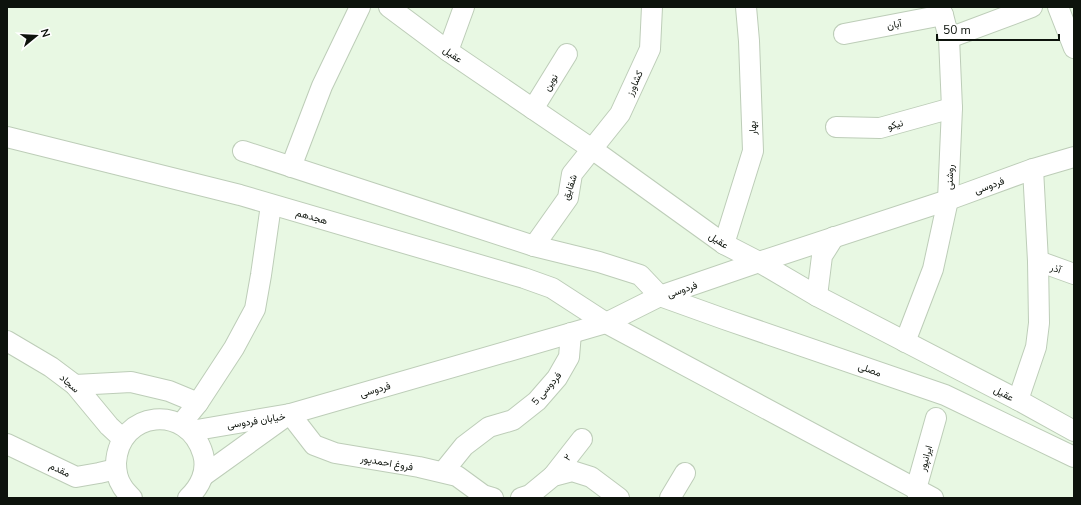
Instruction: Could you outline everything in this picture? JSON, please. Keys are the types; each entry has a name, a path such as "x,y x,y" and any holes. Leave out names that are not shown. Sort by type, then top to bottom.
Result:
{"street":[{"path":"291,167 322,86 360,7"},
{"name":"عقیل","path":"389,7 448,51 592,149 724,244 759,262 817,296 1018,400 1074,431"},
{"path":"448,51 464,7"},
{"name":"کشاورز","path":"592,149 620,114 650,49 652,7"},
{"name":"بهار","path":"724,244 753,151 749,41 746,7"},
{"path":"949,38 1032,7"},
{"path":"1058,7 1074,48"},
{"name":"روشنی","path":"905,342 933,269 948,200 952,108 949,38 941,11"},
{"name":"آبان","path":"844,34 941,11"},
{"name":"نوین","path":"534,109 567,54"},
{"name":"نیکو","path":"836,127 880,128 952,108"},
{"name":"هجدهم","path":"7,138 240,196 524,278 552,288 606,323 923,495"},
{"name":"شقایق","path":"534,246 568,198 572,174 592,149"},
{"path":"243,151 534,246 599,262 640,275 660,296"},
{"name":"فردوسی","path":"290,414 606,323 660,296 948,200 1033,169 1074,157"},
{"path":"1018,400 1036,347 1039,323 1038,261 1033,169"},
{"path":"186,427 198,403 234,348 255,309 271,205"},
{"path":"817,296 822,256 834,238"},
{"name":"آذر","path":"1038,261 1074,274"},
{"name":"مصلی","path":"660,296 945,395 1074,457"},
{"name":"5 فردوسی","path":"443,472 464,446 489,427 513,420 537,401 557,378 569,357 571,333"},
{"name":"سجاد","path":"7,341 51,367 75,385 109,426 123,439"},
{"path":"75,385 131,382 169,391 198,403"},
{"name":"خیابان فردوسی","path":"186,427 290,414"},
{"name":"خیابان فردوسی","path":"195,491 290,414"},
{"name":"فروغ احمدپور","path":"290,414 314,445 335,453 419,467 457,476 483,495 493,498"},
{"name":"ایرانپور","path":"923,495 936,418"},
{"path":"124,488 117,453 123,439 134,427 149,420 165,419 186,427 200,444 205,460 195,491"},
{"name":"۲","path":"553,476 582,439"},
{"name":"مقدم","path":"7,444 76,477 99,473 124,488"},
{"path":"521,498 530,495 553,476 572,471 591,477 619,498"},
{"path":"670,498 685,473"}]}
